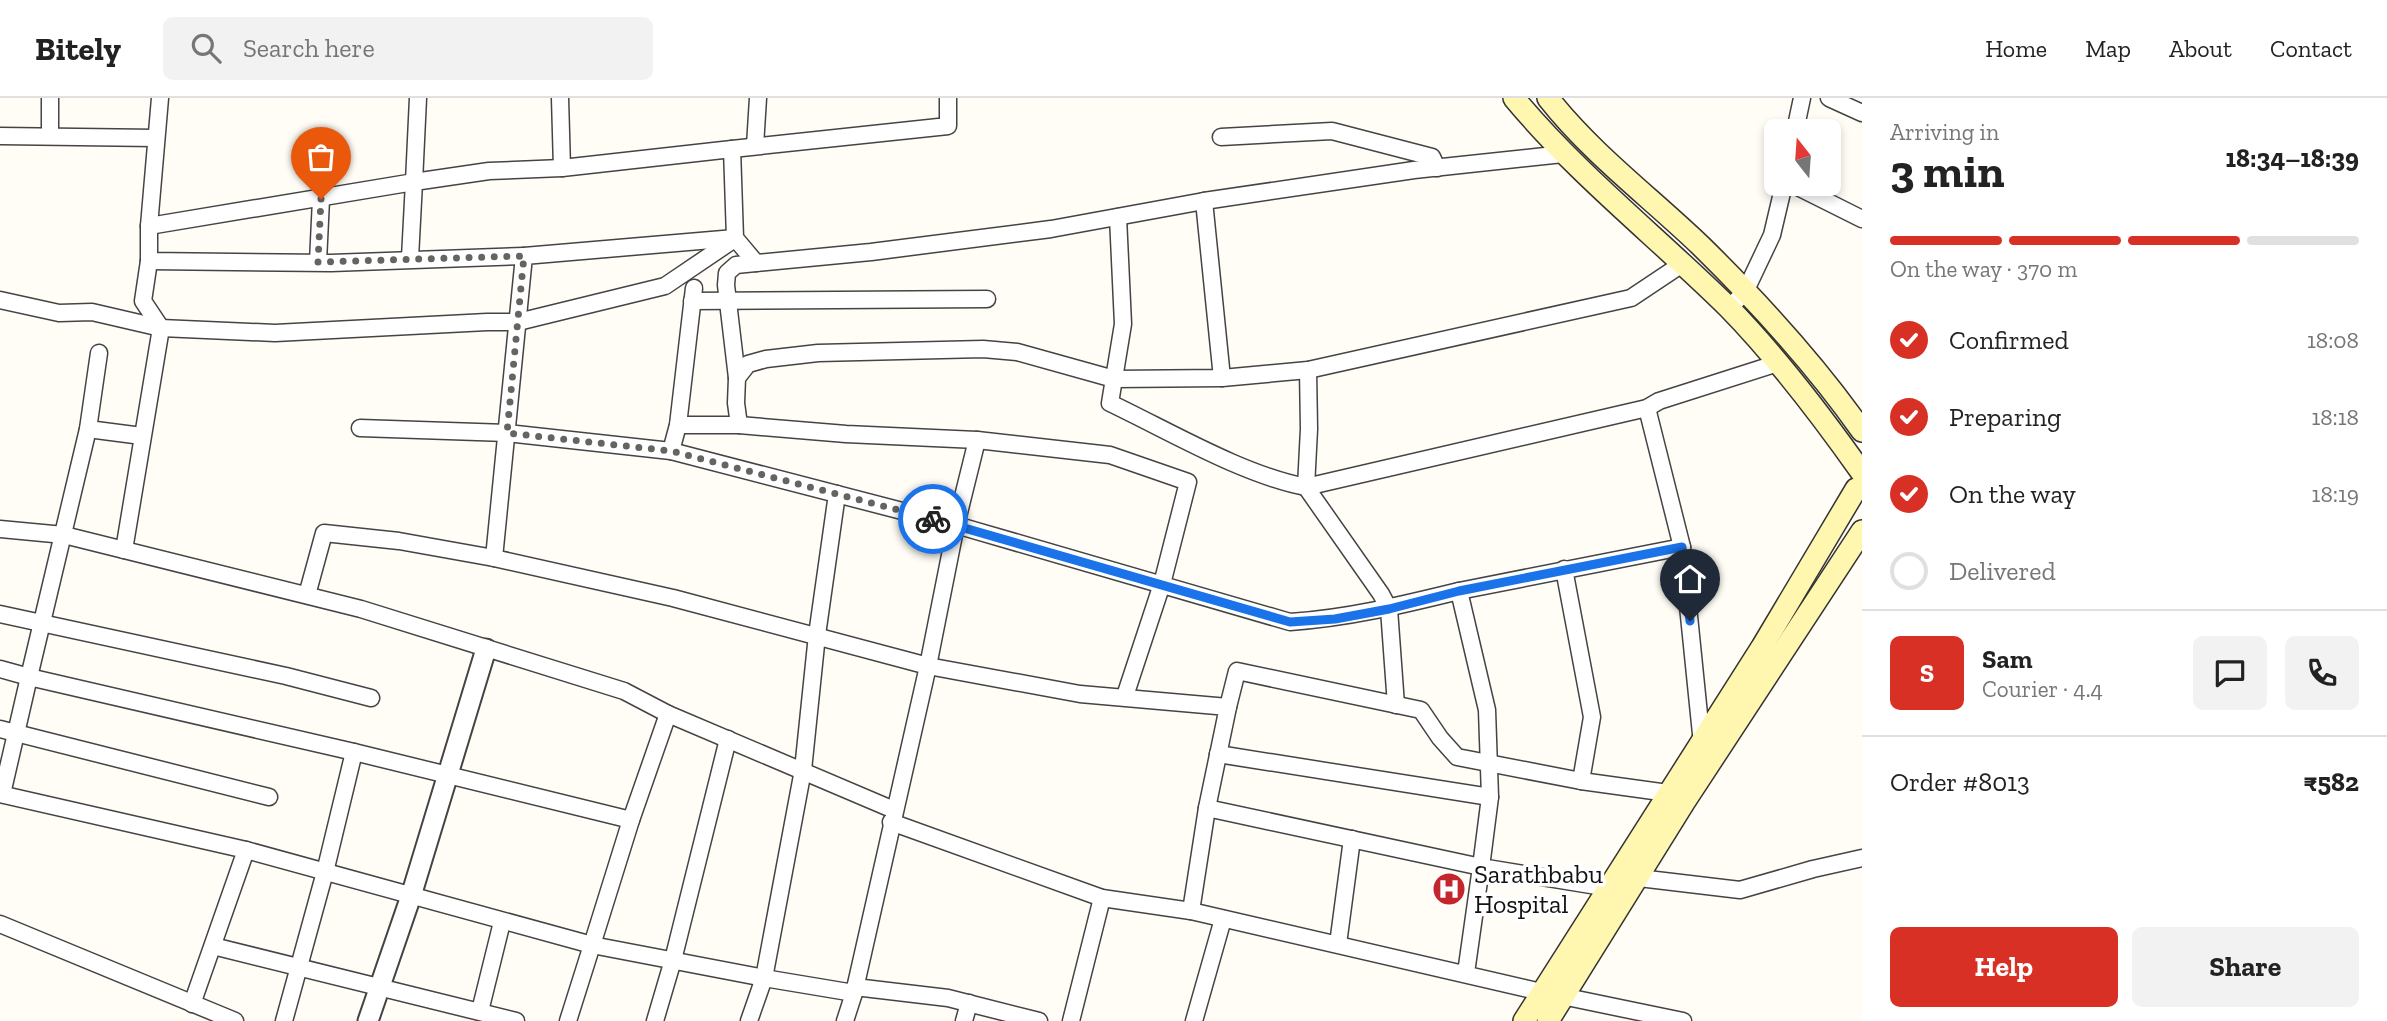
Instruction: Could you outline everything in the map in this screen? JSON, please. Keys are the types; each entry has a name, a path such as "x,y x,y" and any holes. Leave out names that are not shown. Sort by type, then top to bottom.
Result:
{"main road":[{"path":"1514,98 1563,154 1729,308 1778,363 1861,486 1702,744 1668,793 1524,1021"},
{"path":"1548,98 1584,139 1701,247 1797,346 1862,431"},
{"path":"1557,1011 1685,801 1862,531"}],"street":[{"path":"50,98 50,136"},
{"path":"124,550 160,328 144,301 160,98"},
{"path":"410,258 418,98"},
{"path":"560,98 562,168"},
{"path":"755,146 758,98"},
{"path":"149,226 489,171 562,168 948,126 948,98"},
{"path":"1798,119 1802,98"},
{"path":"1829,98 1862,113"},
{"path":"1221,137 1332,131 1432,157 1437,168"},
{"path":"0,136 156,138"},
{"path":"732,149 736,238 756,262"},
{"path":"739,425 727,273 736,265 871,252 1051,229 1204,201 1437,168 1563,154"},
{"path":"1729,308 1745,292 1772,235 1781,196"},
{"path":"1815,196 1862,219"},
{"path":"318,262 321,199"},
{"path":"1204,201 1222,378"},
{"path":"1118,217 1123,324 1110,402 1214,453 1284,482 1306,487 1647,408 1659,401 1778,363"},
{"path":"149,261 318,262 524,256 736,238"},
{"path":"0,300 59,313 92,312 160,328 275,333 487,322 518,319 665,286 736,238"},
{"path":"494,558 524,256"},
{"path":"737,378 748,364 805,354 983,349 1017,352 1114,379 1222,378 1308,370 1631,298 1682,264"},
{"path":"671,451 678,425 693,295 729,301 987,299"},
{"path":"99,353 88,429 64,535 29,677 7,731 1,794 246,850 592,945 764,978 854,990 948,998 1040,1021"},
{"path":"1308,370 1306,487 1389,609 1396,705"},
{"path":"1647,408 1682,547 1702,744"},
{"path":"678,425 739,425 846,435 977,440 1110,455 1188,482 1162,584 1125,696"},
{"path":"360,428 507,433 671,451 956,525 1290,622 1335,619 1389,609 1459,591 1682,547"},
{"path":"88,429 142,436"},
{"path":"845,1021 928,666 956,525 977,440"},
{"path":"749,1021 764,978 803,770 817,635 837,494"},
{"path":"0,529 64,535 361,609 624,691 668,714 803,770 892,816 1102,898 1191,911 1541,992"},
{"path":"307,595 324,533 399,541 494,558 673,598 928,666 1080,694 1228,707"},
{"path":"1564,569 1592,717 1581,781"},
{"path":"1459,591 1487,710 1490,797 1466,973"},
{"path":"0,614 286,676 371,698"},
{"path":"368,1021 411,896 486,649"},
{"path":"0,669 631,820"},
{"path":"1191,911 1207,808 1237,671 1421,710 1457,757 1581,781 1668,793"},
{"path":"568,1021 631,820 668,714"},
{"path":"7,731 269,797"},
{"path":"654,1021 673,960 728,739"},
{"path":"284,1021 326,872 354,752"},
{"path":"1218,754 1490,797"},
{"path":"1207,808 1481,867 1609,888"},
{"path":"1338,944 1352,839"},
{"path":"192,1004 246,850"},
{"path":"1639,878 1740,890 1862,858"},
{"path":"1071,1021 1102,898"},
{"path":"1194,1021 1223,919"},
{"path":"480,1011 502,922"},
{"path":"0,924 235,1021"},
{"path":"213,946 516,1021"},
{"path":"964,1021 968,1003"},
{"path":"1557,1011 1683,1021"}],"way so far":[{"path":"321,199 318,262 524,256 507,433 671,451 933,519"}],"place":[{"name":"Sarathbabu Hospital","path":"1449,889"}],"route":[{"path":"933,519 1290,622 1335,619 1389,609 1459,591 1682,547 1690,621"}]}
